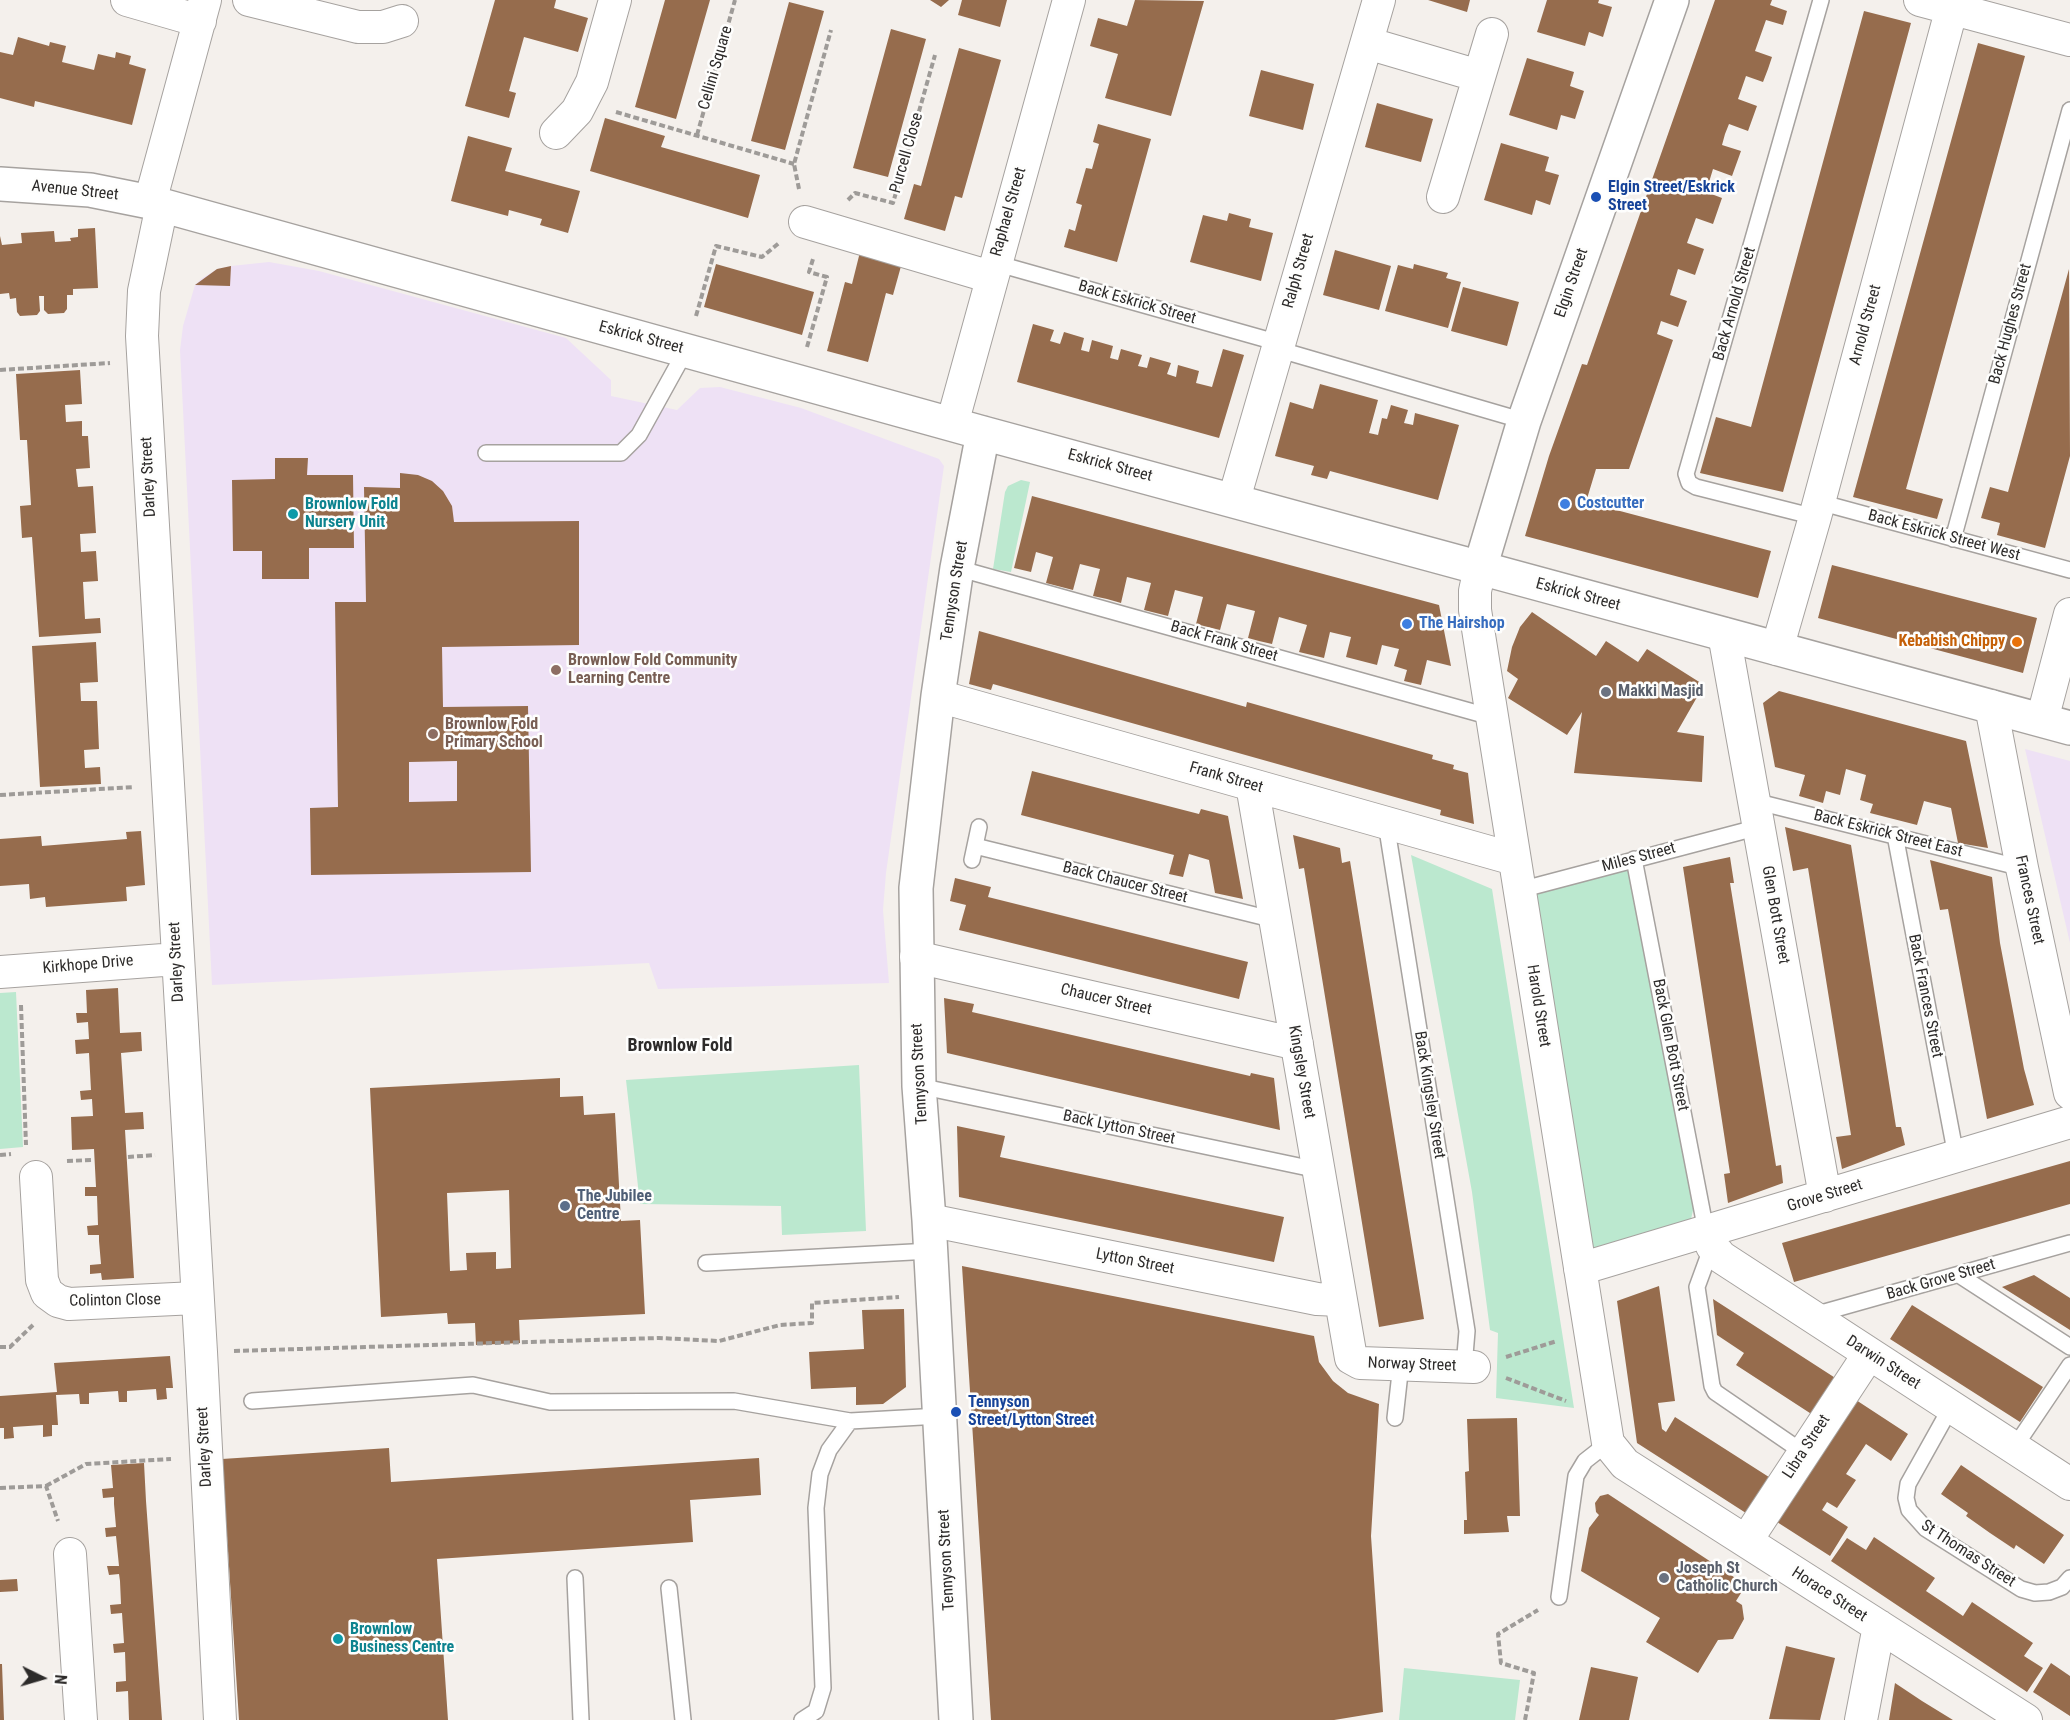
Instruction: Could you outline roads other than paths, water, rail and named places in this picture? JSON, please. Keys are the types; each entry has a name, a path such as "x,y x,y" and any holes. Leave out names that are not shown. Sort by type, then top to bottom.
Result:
{"street":[{"path":"128,0 203,10"},
{"path":"249,0 358,27 383,27 402,21"},
{"path":"556,133 577,111 592,82 615,0"},
{"name":"Raphael Street","path":"968,429 993,270 1069,0"},
{"name":"Ralph Street","path":"1233,499 1379,0"},
{"name":"Elgin Street","path":"1480,568 1524,421 1672,0"},
{"path":"1920,0 1952,4 2070,40"},
{"name":"Arnold Street","path":"1777,649 1817,509 1952,4"},
{"name":"Darley Street","path":"203,10 156,204 144,291 142,360 201,1352 219,1720"},
{"path":"1443,197 1492,33"},
{"path":"1367,43 1479,76"},
{"name":"Avenue Street","path":"0,184 90,190 156,204"},
{"name":"Eskrick Street","path":"156,204 968,429 2056,724"},
{"path":"814,224 993,270"},
{"name":"Tennyson Street","path":"956,1720 930,1236 919,1086 916,888 938,696 957,568 968,429"},
{"name":"Harold Street","path":"1480,568 1474,601 1606,1429"},
{"path":"2056,724 2070,614"},
{"name":"Glen Bott Street","path":"1724,634 1825,1196"},
{"name":"Frank Street","path":"938,696 1514,859"},
{"name":"Frances Street","path":"1991,706 2022,868 2070,1093"},
{"name":"Kingsley Street","path":"1252,785 1351,1358"},
{"name":"Chaucer Street","path":"916,957 1296,1044"},
{"name":"Kirkhope Drive","path":"10,971 177,958"},
{"name":"Grove Street","path":"1580,1269 1709,1239 1825,1196 2070,1122"},
{"name":"Colinton Close","path":"36,1177 42,1280 47,1293 58,1301 69,1304 196,1298"},
{"name":"Lytton Street","path":"930,1236 1317,1299 1340,1300"},
{"name":"Darwin Street","path":"1709,1239 1721,1257 2070,1484"},
{"name":"Libra Street","path":"1746,1541 1869,1354"},
{"name":"Norway Street","path":"1351,1358 1360,1363 1469,1367"},
{"name":"Horace Street","path":"1606,1429 1625,1464 2026,1720"},
{"path":"70,1554 81,1720"},
{"path":"1861,1720 1879,1626"}],"lane":[{"name":"Back Arnold Street","path":"1817,509 1696,487 1689,483 1686,474 1821,0"},
{"name":"Back Hughes Street","path":"1953,538 2070,110"},
{"name":"Back Eskrick Street","path":"993,270 1278,346 1524,421"},
{"path":"486,453 621,453 639,435 686,350"},
{"name":"Back Eskrick Street West","path":"1817,509 1953,538 2070,570"},
{"name":"Back Frank Street","path":"957,568 1491,717"},
{"name":"Back Eskrick Street East","path":"1756,814 1895,836 2022,868"},
{"name":"Miles Street","path":"1520,890 1634,859 1756,814"},
{"name":"Back Kingsley Street","path":"1386,823 1467,1331 1469,1367"},
{"name":"Back Chaucer Street","path":"979,827 973,853 1275,920"},
{"name":"Back Frances Street","path":"1895,836 1956,1156"},
{"name":"Back Glen Bott Street","path":"1634,859 1709,1239"},
{"name":"Back Lytton Street","path":"919,1086 1318,1170"},
{"path":"706,1263 930,1236"},
{"path":"1709,1239 1697,1287 1712,1386 1715,1392 1804,1453"},
{"name":"Back Grove Street","path":"1811,1316 2070,1243"},
{"path":"1959,1275 2070,1347"},
{"path":"1395,1418 1401,1364"},
{"path":"2014,1448 2070,1365"},
{"path":"252,1401 473,1385 550,1402 734,1401 850,1421 940,1416"},
{"name":"St Thomas Street","path":"1951,1407 1908,1484 1906,1498 1909,1510 1926,1529 2020,1589 2035,1593 2049,1592 2062,1587 2070,1578"},
{"path":"802,1720 816,1711 823,1688 816,1508 820,1474 829,1450 850,1421"},
{"path":"1558,1597 1576,1476 1606,1429"},
{"path":"575,1578 581,1720"},
{"path":"669,1588 683,1720"}],"place":[{"name":"Elgin Street/Eskrick Street","path":"1596,197"},
{"name":"Costcutter","path":"1565,504"},
{"name":"Brownlow Fold Nursery Unit","path":"293,514"},
{"name":"The Hairshop","path":"1407,624"},
{"name":"Kebabish Chippy","path":"2017,642"},
{"name":"Brownlow Fold Community Learning Centre","path":"556,670"},
{"name":"Makki Masjid","path":"1606,692"},
{"name":"Brownlow Fold Primary School","path":"433,734"},
{"name":"The Jubilee Centre","path":"565,1206"},
{"name":"Tennyson Street/Lytton Street","path":"956,1412"},
{"name":"Joseph St Catholic Church","path":"1664,1578"},
{"name":"Brownlow Business Centre","path":"338,1639"}],"district":[{"name":"Brownlow Fold","path":"680,1046"}]}
